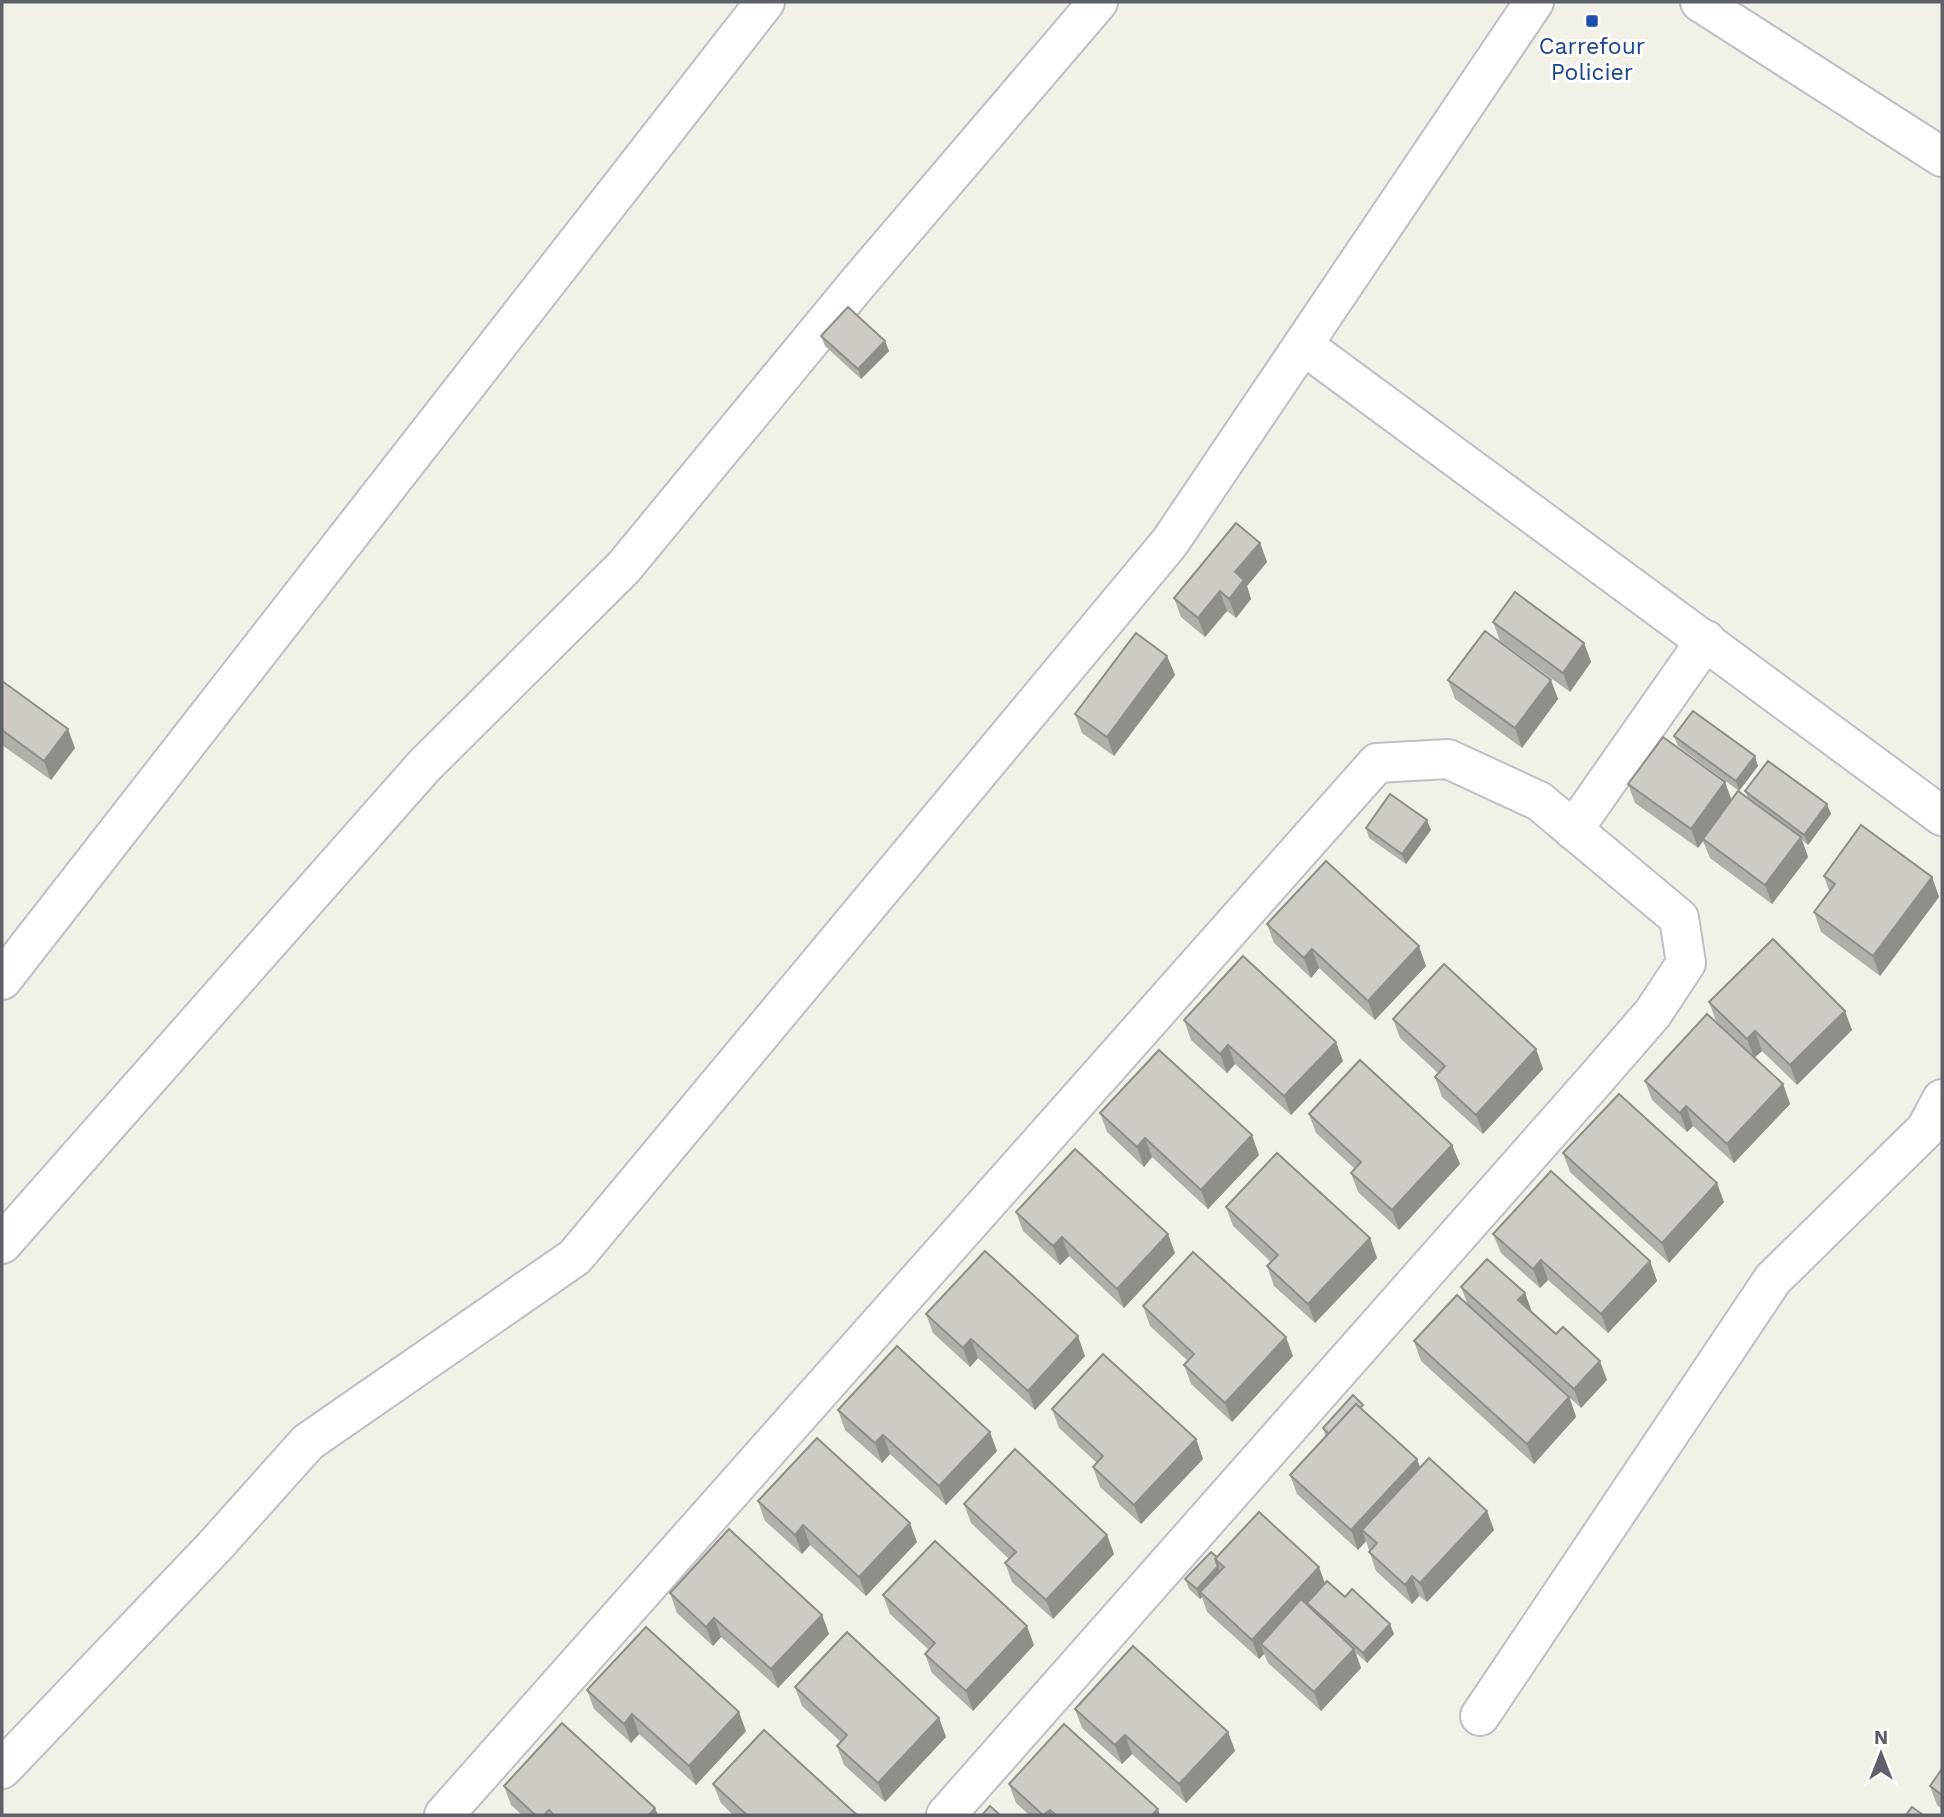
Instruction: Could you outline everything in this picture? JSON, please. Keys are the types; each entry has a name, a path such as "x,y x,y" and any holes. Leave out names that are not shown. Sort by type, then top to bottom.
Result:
{"street":[{"path":"2,980 765,2"},
{"path":"2,1244 424,765 624,567 858,283 1098,2"},
{"path":"2,1769 214,1547 307,1442 575,1257 1170,542 1534,2"},
{"path":"1700,2 1942,157"},
{"path":"1303,345 1942,816"},
{"path":"1573,830 1706,640"},
{"path":"444,1815 1377,763 1448,759 1539,801 1679,918 1686,963 1653,1013 1603,1072 946,1815"},
{"path":"1480,1716 1773,1279 1926,1129 1942,1099"}],"building":[{"path":"848,307 885,341 858,369 821,336"},
{"path":"1236,523 1260,543 1235,572 1244,580 1229,599 1220,591 1198,618 1174,598"},
{"path":"1515,592 1584,643 1563,673 1493,622"},
{"path":"1485,631 1551,680 1515,728 1448,680"},
{"path":"1136,633 1167,656 1107,737 1075,714"},
{"path":"2,681 68,729 44,761 2,730"},
{"path":"1693,711 1755,756 1736,781 1674,736"},
{"path":"1663,737 1725,782 1691,829 1628,784"},
{"path":"1768,761 1827,804 1804,835 1745,791"},
{"path":"1738,791 1801,837 1765,885 1703,839"},
{"path":"1390,794 1427,820 1402,854 1366,828"},
{"path":"1861,825 1932,877 1873,956 1814,912 1835,884 1824,876"},
{"path":"1326,861 1419,946 1368,1001 1312,949 1304,958 1267,924"},
{"path":"1773,939 1845,1011 1790,1065 1755,1031 1747,1039 1709,1002"},
{"path":"1243,956 1336,1042 1284,1096 1228,1045 1220,1054 1184,1020"},
{"path":"1444,964 1536,1049 1476,1115 1435,1077 1445,1066 1393,1019"},
{"path":"1707,1014 1783,1084 1727,1144 1686,1106 1680,1113 1645,1081"},
{"path":"1159,1050 1252,1135 1201,1190 1145,1138 1137,1147 1100,1113"},
{"path":"1360,1060 1452,1145 1392,1210 1351,1173 1361,1162 1309,1114"},
{"path":"1619,1094 1717,1183 1662,1243 1563,1153"},
{"path":"1075,1149 1168,1234 1117,1289 1062,1237 1053,1246 1016,1212"},
{"path":"1277,1153 1370,1238 1308,1304 1267,1266 1278,1255 1226,1207"},
{"path":"1551,1171 1650,1261 1601,1314 1541,1260 1533,1269 1493,1234"},
{"path":"985,1251 1078,1336 1028,1391 971,1339 963,1348 926,1314"},
{"path":"1193,1252 1286,1337 1225,1403 1184,1365 1194,1354 1143,1306"},
{"path":"1487,1259 1525,1293 1518,1300 1556,1334 1563,1327 1600,1361 1574,1389 1461,1287"},
{"path":"1457,1295 1569,1397 1527,1444 1414,1341"},
{"path":"897,1346 990,1432 939,1486 883,1435 875,1443 838,1410"},
{"path":"1103,1354 1196,1439 1134,1505 1093,1467 1103,1456 1052,1409"},
{"path":"1353,1395 1363,1405 1360,1408 1356,1404 1329,1434 1323,1428"},
{"path":"1356,1404 1417,1459 1351,1530 1290,1475"},
{"path":"817,1438 910,1523 859,1577 803,1525 795,1535 758,1501"},
{"path":"1015,1449 1107,1535 1046,1600 1005,1563 1016,1552 964,1504"},
{"path":"1429,1458 1487,1511 1420,1583 1412,1576 1405,1585 1369,1552 1377,1543 1362,1530"},
{"path":"1259,1512 1319,1567 1252,1640 1200,1592 1224,1567 1215,1559"},
{"path":"729,1529 822,1615 771,1669 714,1618 706,1627 670,1593"},
{"path":"935,1541 1027,1626 966,1691 925,1654 935,1643 883,1595"},
{"path":"1211,1552 1217,1557 1215,1559 1218,1566 1197,1589 1185,1579"},
{"path":"1327,1581 1345,1597 1352,1589 1390,1624 1363,1653 1307,1603"},
{"path":"1301,1599 1354,1649 1314,1692 1261,1644"},
{"path":"646,1627 739,1712 689,1766 632,1714 624,1724 587,1690"},
{"path":"847,1632 939,1718 878,1783 837,1746 847,1735 795,1687"},
{"path":"1133,1646 1228,1732 1179,1784 1125,1735 1115,1745 1075,1709"},
{"path":"562,1723 655,1808 649,1815 554,1815 549,1810 544,1815 535,1815 504,1786"},
{"path":"1064,1724 1158,1809 1152,1815 1056,1815 1050,1810 1043,1815 1009,1784"},
{"path":"764,1730 857,1815 747,1815 713,1784"},
{"path":"1942,1769 1942,1795 1930,1786"},
{"path":"990,1806 1000,1815 982,1815"},
{"path":"1912,1807 1923,1815 1906,1815"}],"place":[{"name":"Carrefour Policier","path":"1592,21"}]}
